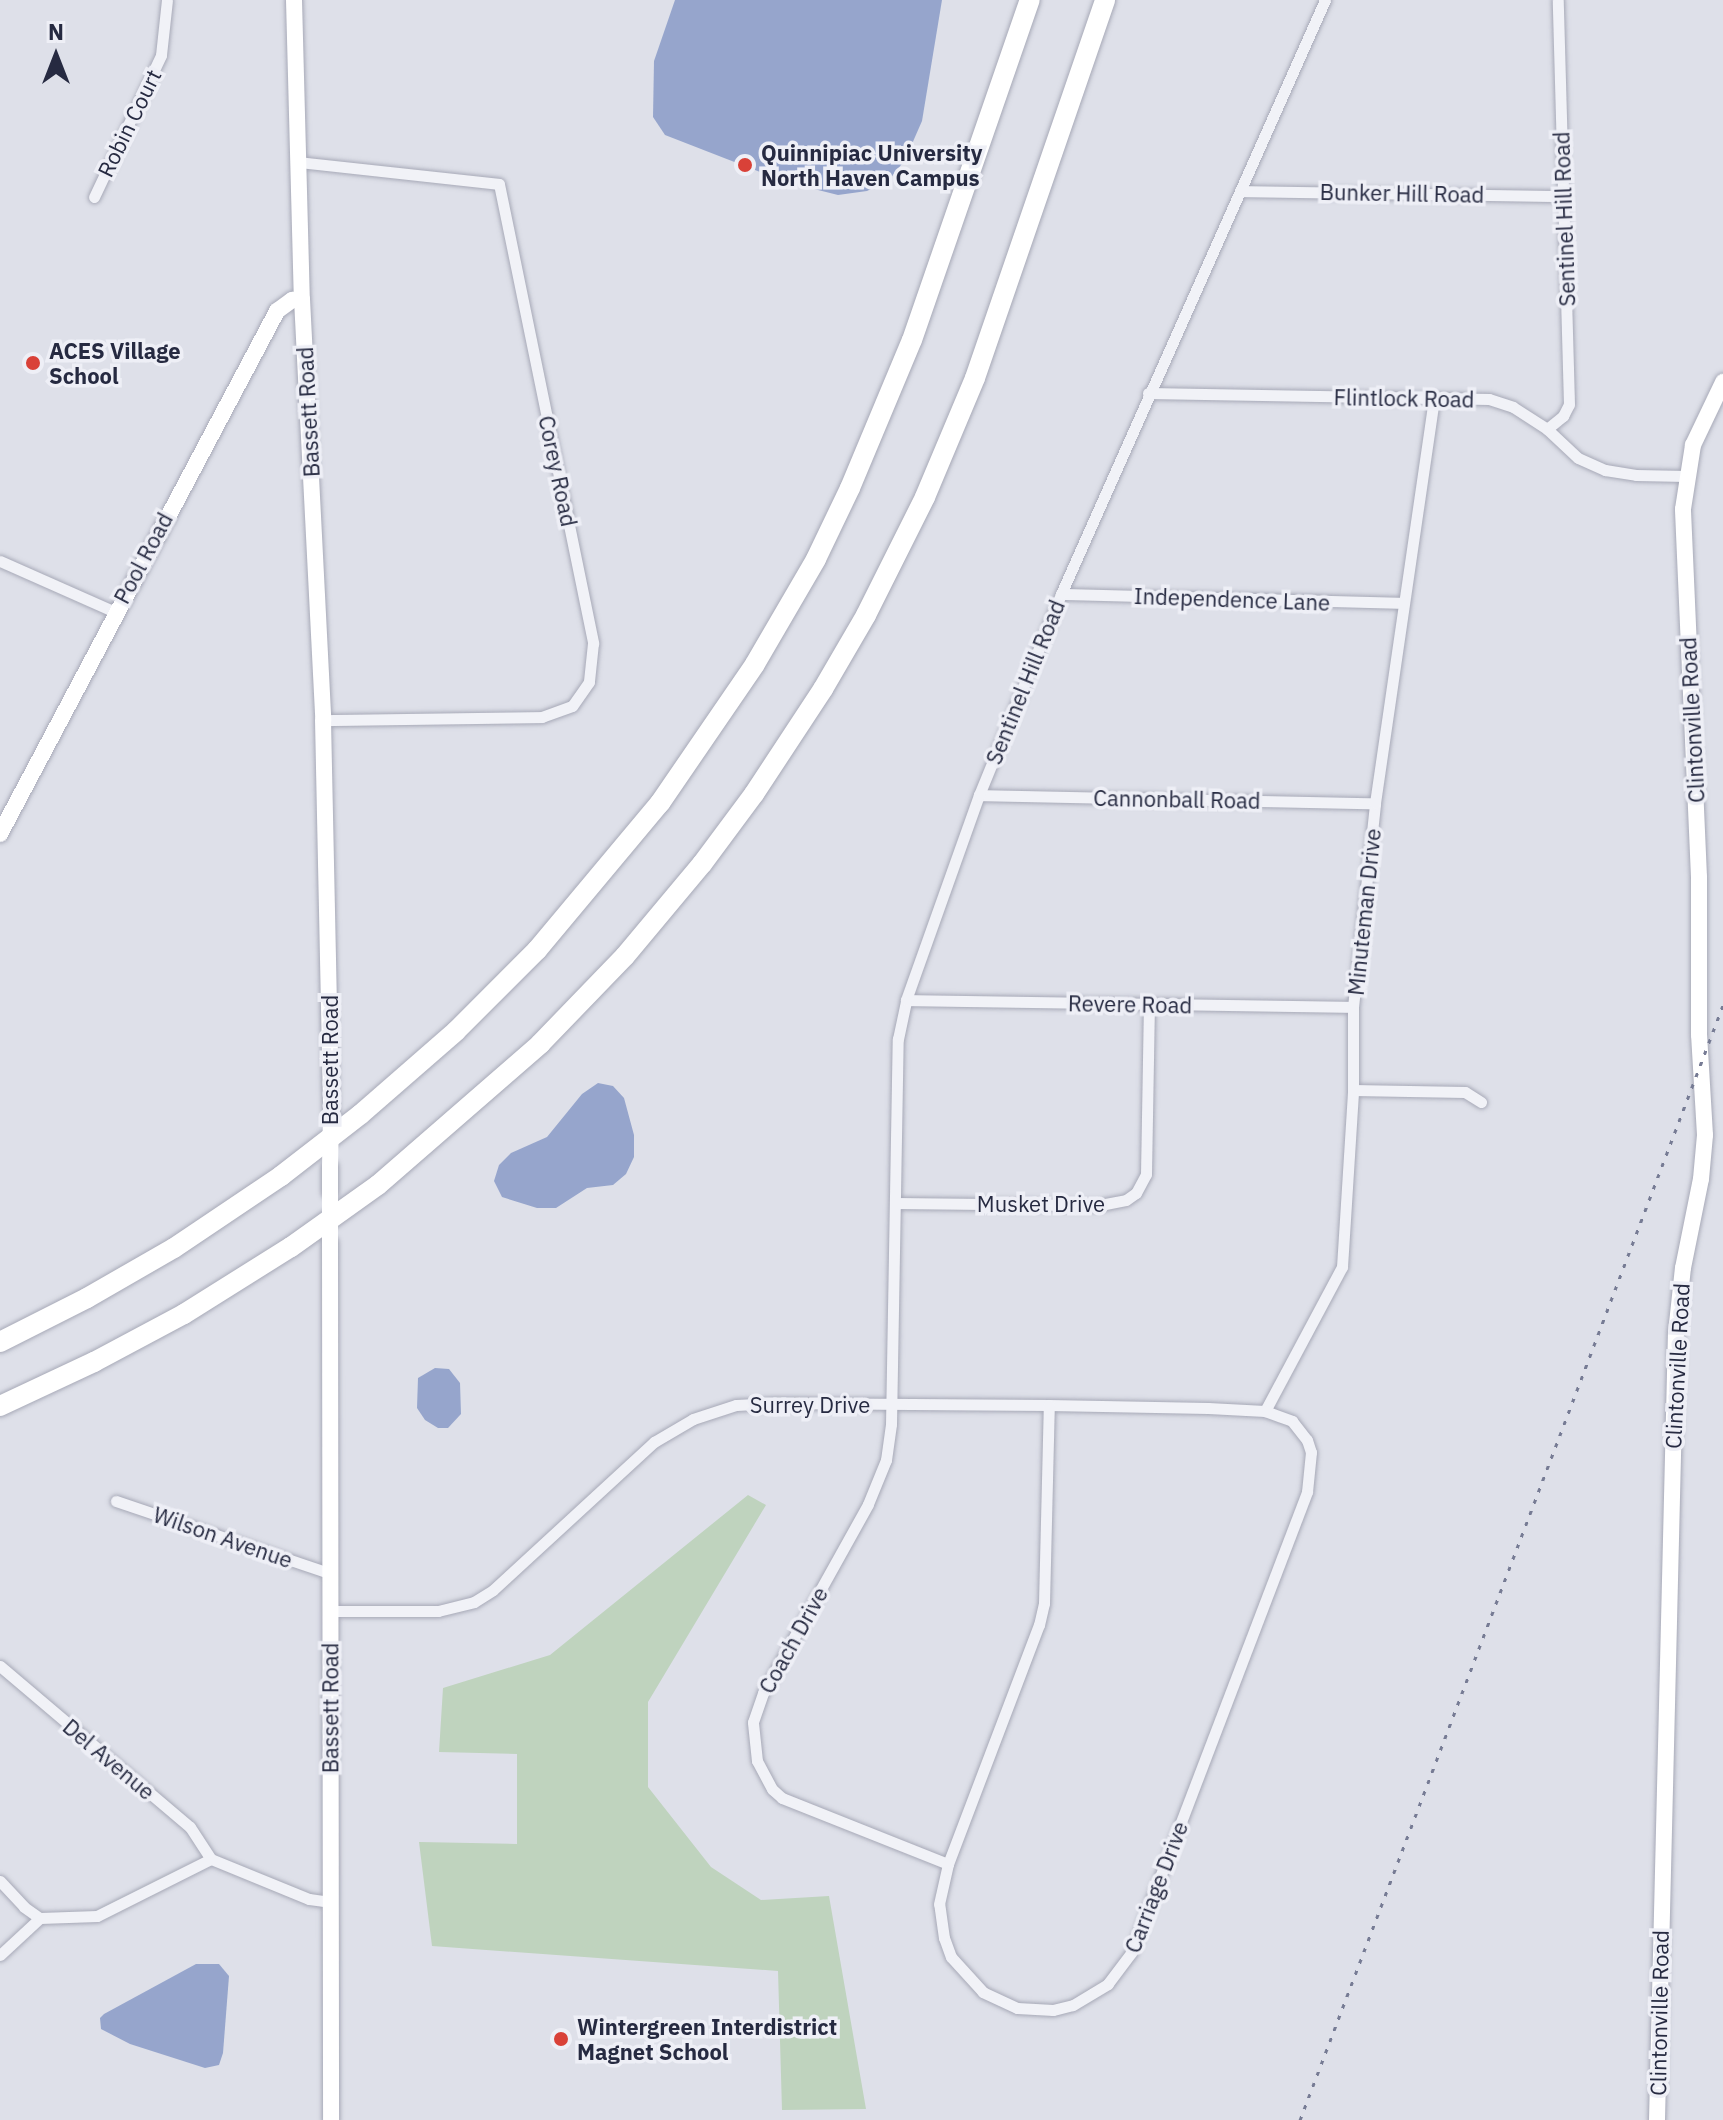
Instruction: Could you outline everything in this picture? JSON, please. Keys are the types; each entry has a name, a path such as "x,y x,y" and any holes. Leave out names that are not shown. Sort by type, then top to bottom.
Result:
{"highway":[{"path":"0,1342 97,1293 174,1248 281,1176 361,1114 456,1031 537,950 660,803 732,701 777,629 856,476 912,340 1030,0"},
{"path":"0,1406 184,1314 291,1247 378,1185 532,1052 625,956 693,875 754,794 823,689 873,603 925,497 975,378 1105,0"}],"street":[{"name":"Robin Court","path":"94,197 161,55 167,0"},
{"name":"Bassett Road","path":"294,0 302,299 323,720 331,1115 331,2120"},
{"name":"Sentinel Hill Road","path":"891,1404 898,1039 906,1000 979,795 1061,594 1325,0"},
{"name":"Sentinel Hill Road","path":"1547,429 1563,416 1569,404 1558,0"},
{"name":"Corey Road","path":"298,162 499,184 593,643 589,682 572,706 542,717 323,720"},
{"name":"Bunker Hill Road","path":"1240,191 1563,196"},
{"name":"Pool Road","path":"0,834 277,311 283,304 302,299"},
{"name":"Clintonville Road","path":"1657,2120 1676,1333 1683,1268 1701,1179 1705,1135 1699,1035 1699,877 1683,535 1686,476 1700,424 1723,382"},
{"name":"Flintlock Road","path":"1148,393 1489,399 1513,407 1547,429 1578,458 1605,470 1636,475 1686,476"},
{"name":"Minuteman Drive","path":"1265,1411 1342,1267 1353,1090 1353,1007 1375,803 1434,398"},
{"path":"0,561 115,612"},
{"name":"Independence Lane","path":"1061,594 1402,603"},
{"name":"Cannonball Road","path":"979,795 1375,803"},
{"name":"Revere Road","path":"906,1000 1353,1007"},
{"name":"Musket Drive","path":"895,1203 1100,1205 1126,1200 1136,1193 1146,1174 1149,1005"},
{"path":"1353,1090 1465,1092 1481,1102"},
{"name":"Surrey Drive","path":"330,1611 438,1611 474,1602 493,1590 654,1442 706,1413 763,1403 1049,1405 1265,1411"},
{"name":"Coach Drive","path":"891,1404 889,1444 881,1477 763,1693 753,1722 753,1743 766,1780 782,1798 948,1864"},
{"name":"Carriage Drive","path":"1049,1405 1044,1603 1039,1625 948,1864 939,1904 944,1938 960,1970 983,1992 1017,2008 1053,2010 1092,1995 1121,1972 1143,1924 1311,1478 1311,1452 1301,1430 1292,1421 1265,1411"},
{"name":"Wilson Avenue","path":"116,1501 329,1573"},
{"name":"Del Avenue","path":"0,1666 190,1827 211,1859"},
{"path":"0,1881 24,1907 40,1918 97,1916 211,1859 309,1899 330,1902"},
{"path":"0,1955 40,1918"}],"green space":[{"path":"748,1495 766,1505 648,1702 648,1787 711,1867 761,1900 829,1896 866,2109 782,2110 778,1971 432,1946 419,1842 517,1844 517,1754 439,1752 443,1688 550,1655"}],"water":[{"path":"675,0 942,0 922,121 905,160 889,180 867,191 838,195 786,182 665,135 653,117 654,61"},
{"path":"598,1083 613,1086 624,1098 634,1135 634,1157 626,1174 613,1185 587,1188 556,1208 537,1208 502,1197 494,1181 499,1165 511,1153 547,1137 582,1094"},
{"path":"435,1368 449,1369 460,1383 461,1414 448,1428 438,1428 425,1420 417,1408 418,1378"},
{"path":"196,1964 219,1964 229,1976 223,2053 219,2065 205,2068 130,2044 101,2029 100,2018 104,2014"}],"railway":[{"path":"1300,2120 1723,1005"}],"place":[{"name":"Quinnipiac University North Haven Campus","path":"745,165"},
{"name":"ACES Village School","path":"33,363"},
{"name":"Wintergreen Interdistrict Magnet School","path":"561,2039"}]}
